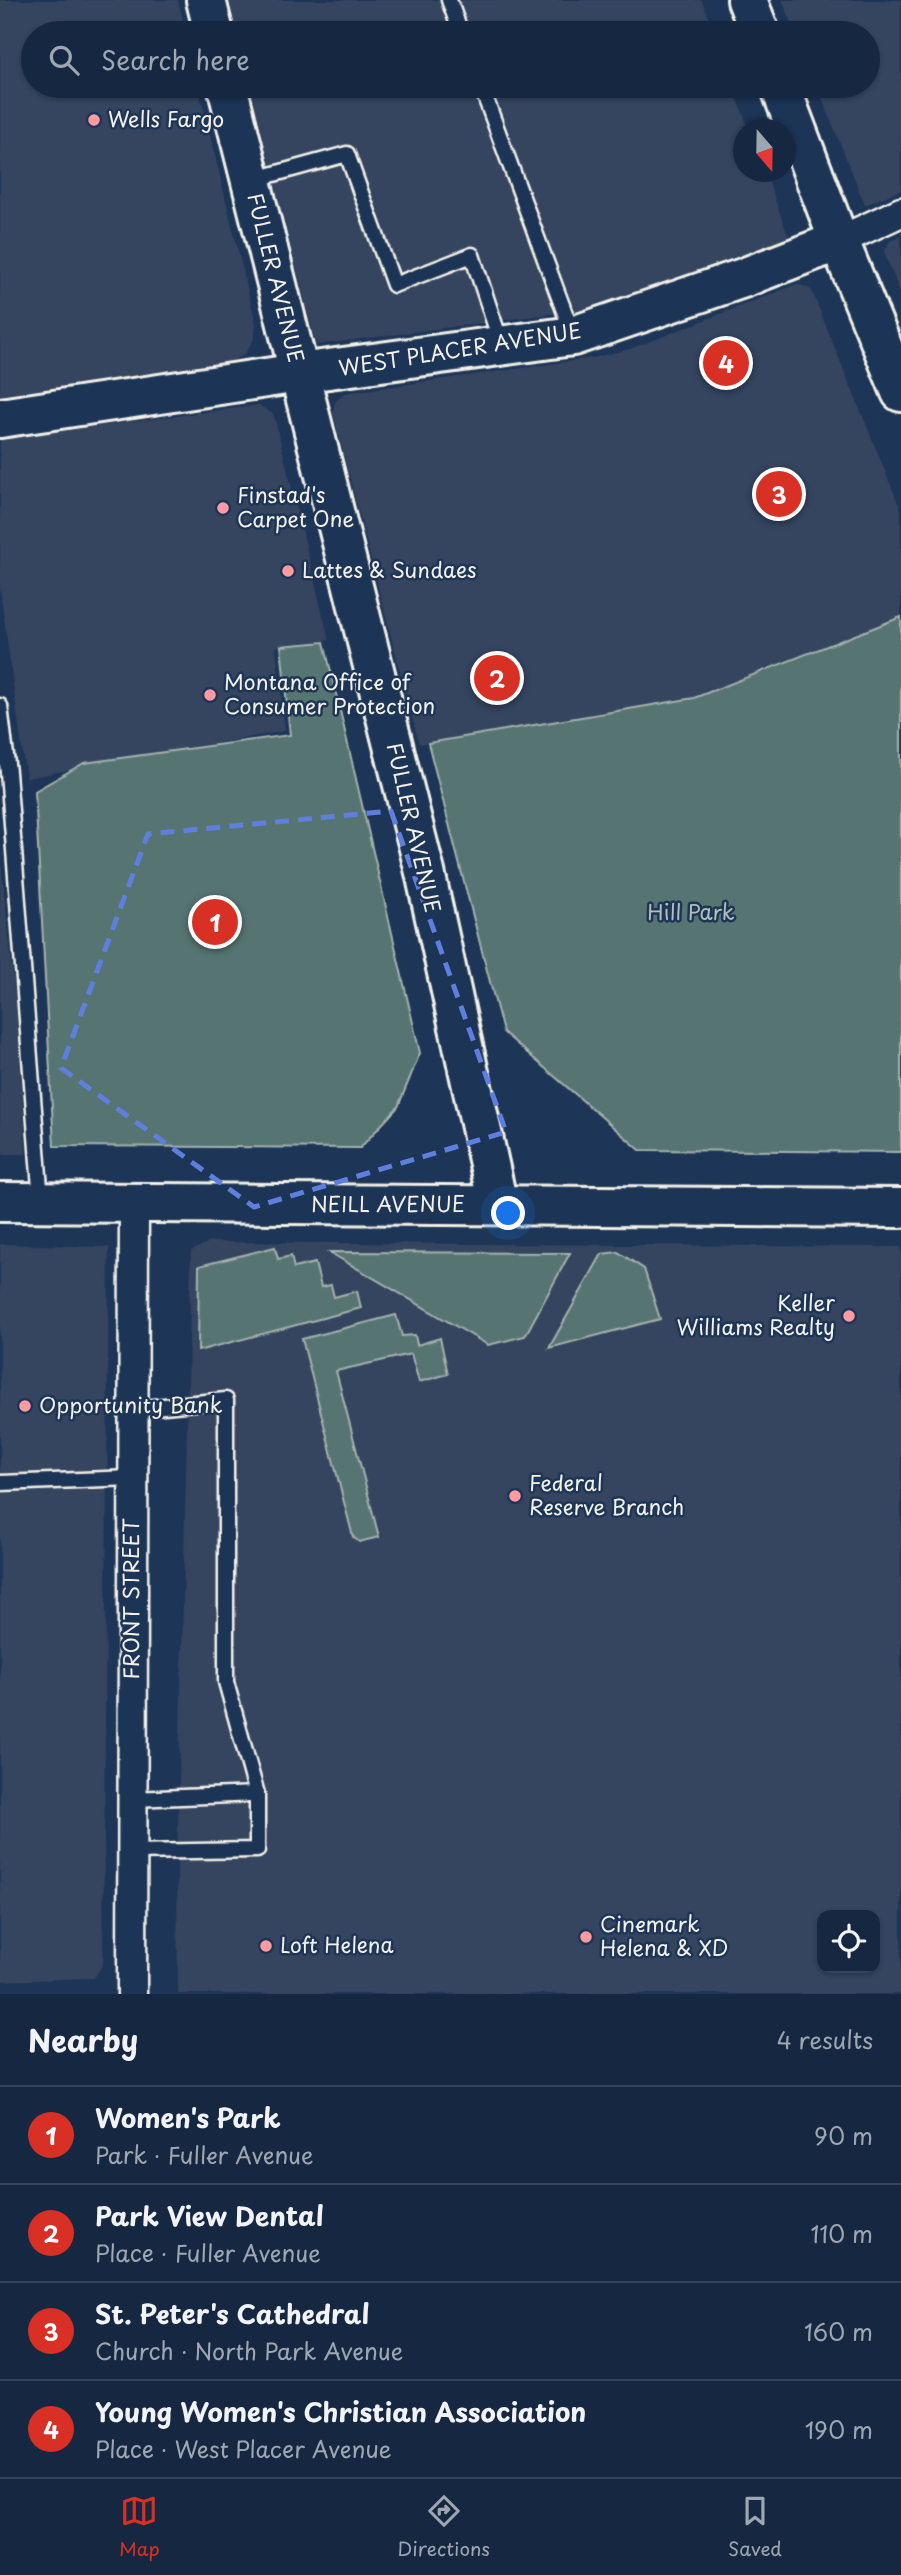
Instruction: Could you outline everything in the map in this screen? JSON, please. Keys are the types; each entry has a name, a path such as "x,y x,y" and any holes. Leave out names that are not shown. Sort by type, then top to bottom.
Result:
{"street":[{"path":"206,0 211,21"},
{"path":"747,0 755,21"},
{"name":"FULLER AVENUE","path":"230,98 425,872 498,1205"},
{"path":"785,98 901,392"},
{"name":"WEST PLACER AVENUE","path":"0,417 573,336 743,278 839,241 901,212"},
{"name":"NEILL AVENUE","path":"0,1202 901,1208"},
{"name":"FRONT STREET","path":"132,1994 134,1204"}],"lane":[{"path":"449,0 457,21"},
{"path":"485,98 573,336"},
{"path":"250,180 347,154 394,285 472,256 502,345"},
{"path":"0,706 8,772 41,1203"},
{"path":"132,1852 257,1850 257,1794 226,1682 226,1400 133,1409"},
{"path":"0,1483 133,1478"},
{"path":"132,1799 257,1794"}],"highlighted area":[{"path":"391,811 506,1132 254,1207 61,1068 148,834"}],"shaded area":[{"path":"0,0 178,0 183,21 21,21 21,98 201,98 256,324 254,339 244,355 232,361 0,395"},
{"path":"229,0 702,0 710,21 234,21"},
{"path":"782,0 901,0 901,190 865,205 822,98 880,98 880,21 791,21"},
{"path":"253,98 737,98 745,119 733,119 733,182 769,182 789,238 587,309 316,345"},
{"path":"901,236 901,295 884,252 890,241"},
{"path":"797,284 811,289 901,510 901,617 694,698 419,744 333,413 335,402 344,393 592,358 630,349"},
{"path":"259,405 274,415 329,640 276,647 285,731 26,778 0,589 0,439"},
{"path":"0,852 18,1024 26,1154 0,1154"},
{"path":"209,1242 901,1247 901,1994 178,1994 177,1866 191,1251"},
{"path":"0,1244 109,1247 103,1964 94,1978 0,1981"}],"green space":[{"name":"Hill Park","path":"901,617 901,1152 640,1150 503,1032 428,743 694,698"},
{"path":"324,642 420,1053 398,1107 360,1148 54,1146 35,791 84,763 290,735 281,646"},
{"path":"275,1247 278,1259 291,1256 294,1268 315,1263 321,1287 331,1285 334,1297 357,1291 361,1308 198,1351 199,1266"},
{"path":"329,1252 570,1253 525,1336 488,1345"},
{"path":"618,1252 644,1269 660,1319 549,1348 602,1254"},
{"path":"396,1315 402,1336 415,1335 417,1345 440,1338 448,1374 419,1382 411,1354 336,1371 379,1537 359,1542 353,1537 302,1339"}],"place":[{"name":"Wells Fargo","path":"94,120"},
{"name":"Young Women's Christian Association","path":"726,363"},
{"name":"St. Peter's Cathedral","path":"779,494"},
{"name":"Finstad's Carpet One","path":"223,508"},
{"name":"Lattes & Sundaes","path":"288,571"},
{"name":"Park View Dental","path":"497,678"},
{"name":"Montana Office of Consumer Protection","path":"210,695"},
{"name":"Women's Park","path":"215,922"},
{"name":"Keller Williams Realty","path":"849,1316"},
{"name":"Opportunity Bank","path":"25,1406"},
{"name":"Federal Reserve Branch","path":"515,1496"},
{"name":"Cinemark Helena & XD","path":"586,1937"},
{"name":"Loft Helena","path":"266,1946"}]}
